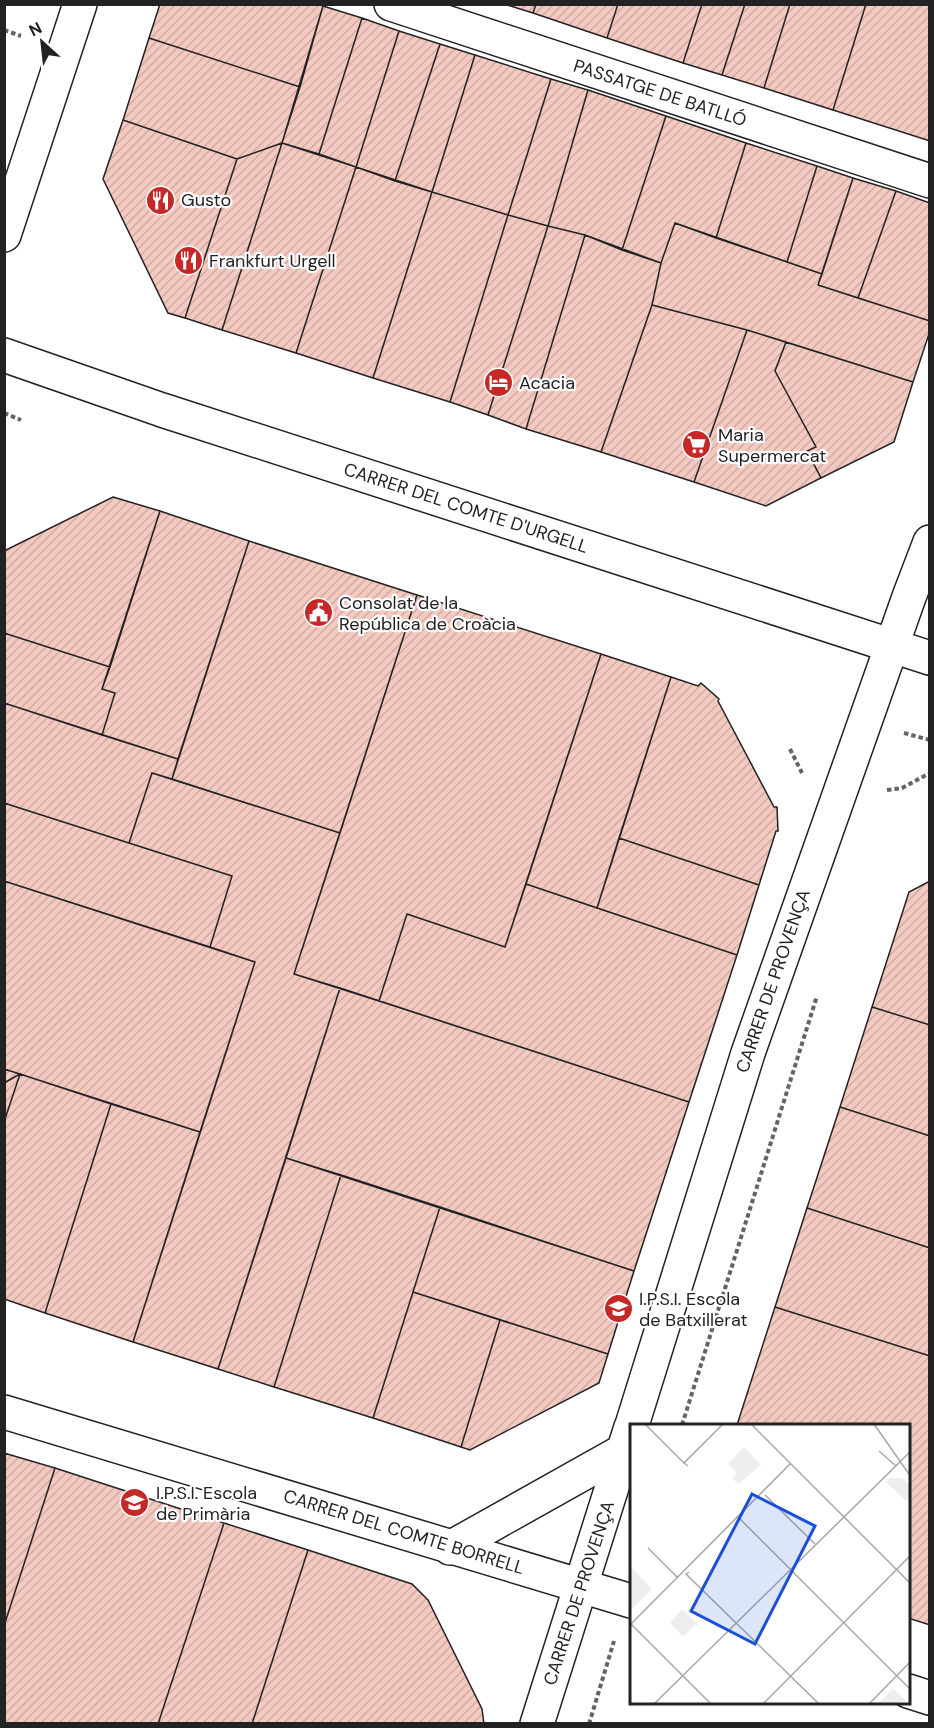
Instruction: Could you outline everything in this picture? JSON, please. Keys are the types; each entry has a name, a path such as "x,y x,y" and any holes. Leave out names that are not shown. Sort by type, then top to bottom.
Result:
{"street":[{"path":"4,235 80,4"},
{"name":"PASSATGE DE BATLLÓ","path":"391,4 930,181"},
{"name":"CARRER DEL COMTE D'URGELL","path":"4,355 162,410 930,658"},
{"name":"CARRER DE PROVENÇA","path":"632,1424 745,1061 891,645 930,542"},
{"name":"CARRER DEL COMTE BORRELL","path":"4,1412 630,1601"},
{"path":"450,1548 629,1434"},
{"name":"CARRER DE PROVENÇA","path":"537,1724 629,1434"},
{"path":"910,1691 930,1698"}],"path":[{"path":"4,30 21,36"},
{"path":"4,413 21,420"},
{"path":"902,745 906,733"},
{"path":"790,749 804,778"},
{"path":"887,790 902,788 930,773"},
{"path":"884,800 891,779"},
{"path":"682,1424 818,993"},
{"path":"589,1724 615,1640"}],"building":[{"path":"160,4 319,4 323,6 300,87 149,38"},
{"path":"504,4 536,4 533,13"},
{"path":"536,4 618,4 607,38 533,13"},
{"path":"618,4 702,4 683,63 607,38"},
{"path":"702,4 745,4 722,75 683,63"},
{"path":"745,4 790,4 764,88 722,75"},
{"path":"790,4 866,4 833,110 764,88"},
{"path":"866,4 930,4 930,141 833,110"},
{"path":"323,6 362,18 319,154 282,143"},
{"path":"362,18 399,31 356,167 319,154"},
{"path":"399,31 440,44 395,181 356,167"},
{"path":"149,38 300,87 282,143 237,159 123,120"},
{"path":"440,44 475,55 432,192 395,181"},
{"path":"475,55 551,79 508,215 432,192"},
{"path":"551,79 588,90 548,226 508,215"},
{"path":"588,90 666,116 622,250 585,235 548,226"},
{"path":"666,116 746,143 716,238 675,223 661,263 622,250"},
{"path":"123,120 237,159 185,318 168,313 103,179"},
{"path":"282,143 356,167 296,353 222,330"},
{"path":"282,143 222,330 185,318 237,159"},
{"path":"746,143 817,166 787,262 716,238"},
{"path":"817,166 853,178 822,274 787,262"},
{"path":"356,167 432,192 373,378 296,353"},
{"path":"853,178 896,191 858,298 818,285"},
{"path":"896,191 930,203 930,321 858,298"},
{"path":"432,192 508,215 450,402 373,378"},
{"path":"508,215 548,226 488,415 450,402"},
{"path":"675,223 822,274 818,285 930,321 930,331 913,382 747,330 652,305 661,263"},
{"path":"548,226 585,235 526,429 488,415"},
{"path":"585,235 661,263 652,305 601,452 526,429"},
{"path":"652,305 747,330 694,482 601,452"},
{"path":"747,330 786,342 775,371 816,447 807,451 821,478 766,506 694,482"},
{"path":"786,342 913,382 894,442 821,478 807,451 816,447 775,371"},
{"path":"113,497 160,511 110,667 4,633 4,551"},
{"path":"160,511 249,541 178,759 102,735 115,693 102,689"},
{"path":"249,541 417,595 340,833 172,779"},
{"path":"417,595 601,654 505,947 407,914 379,1001 294,974"},
{"path":"4,633 110,667 102,689 115,693 102,735 4,703"},
{"path":"601,654 671,677 597,908 526,884"},
{"path":"671,677 698,686 701,683 719,699 774,807 777,807 778,831 776,831 759,885 619,838"},
{"path":"4,703 178,759 172,779 152,773 129,843 4,803"},
{"path":"152,773 340,833 294,974 340,988 218,1369 133,1342 255,962 210,947 232,876 129,843"},
{"path":"4,803 232,876 210,947 4,881"},
{"path":"619,838 759,885 737,955 597,908"},
{"path":"4,881 255,962 200,1132 4,1069"},
{"path":"930,881 930,1025 872,1007 909,892"},
{"path":"526,884 737,955 689,1102 379,1001 407,914 505,947"},
{"path":"340,988 689,1102 634,1271 286,1158"},
{"path":"872,1007 930,1025 930,1136 840,1107"},
{"path":"4,1069 20,1074 4,1083"},
{"path":"20,1074 111,1104 45,1313 4,1299 4,1122"},
{"path":"20,1074 4,1122 4,1083"},
{"path":"111,1104 200,1132 133,1342 45,1313"},
{"path":"840,1107 930,1136 930,1248 807,1208"},
{"path":"286,1158 341,1175 274,1387 218,1369"},
{"path":"341,1175 440,1207 373,1418 274,1387"},
{"path":"440,1207 634,1271 608,1354 413,1292"},
{"path":"807,1208 930,1248 930,1356 775,1307"},
{"path":"413,1292 500,1320 461,1447 373,1418"},
{"path":"775,1307 930,1356 930,1625 910,1619 910,1424 737,1424"},
{"path":"500,1320 608,1354 599,1383 470,1450 461,1447"},
{"path":"4,1453 55,1468 4,1626"},
{"path":"55,1468 224,1523 158,1724 4,1724 4,1626"},
{"path":"224,1523 308,1550 252,1724 158,1724"},
{"path":"308,1550 412,1584 428,1600 482,1709 484,1724 252,1724"}],"place":[{"name":"Gusto","path":"160,200"},
{"name":"Frankfurt Urgell","path":"188,261"},
{"name":"Acacia","path":"498,383"},
{"name":"Maria Supermercat","path":"697,445"},
{"name":"Consolat de la República de Croàcia","path":"318,613"},
{"name":"I.P.S.I. Escola de Batxillerat","path":"618,1309"},
{"name":"I.P.S.I. Escola de Primària","path":"135,1503"}]}
